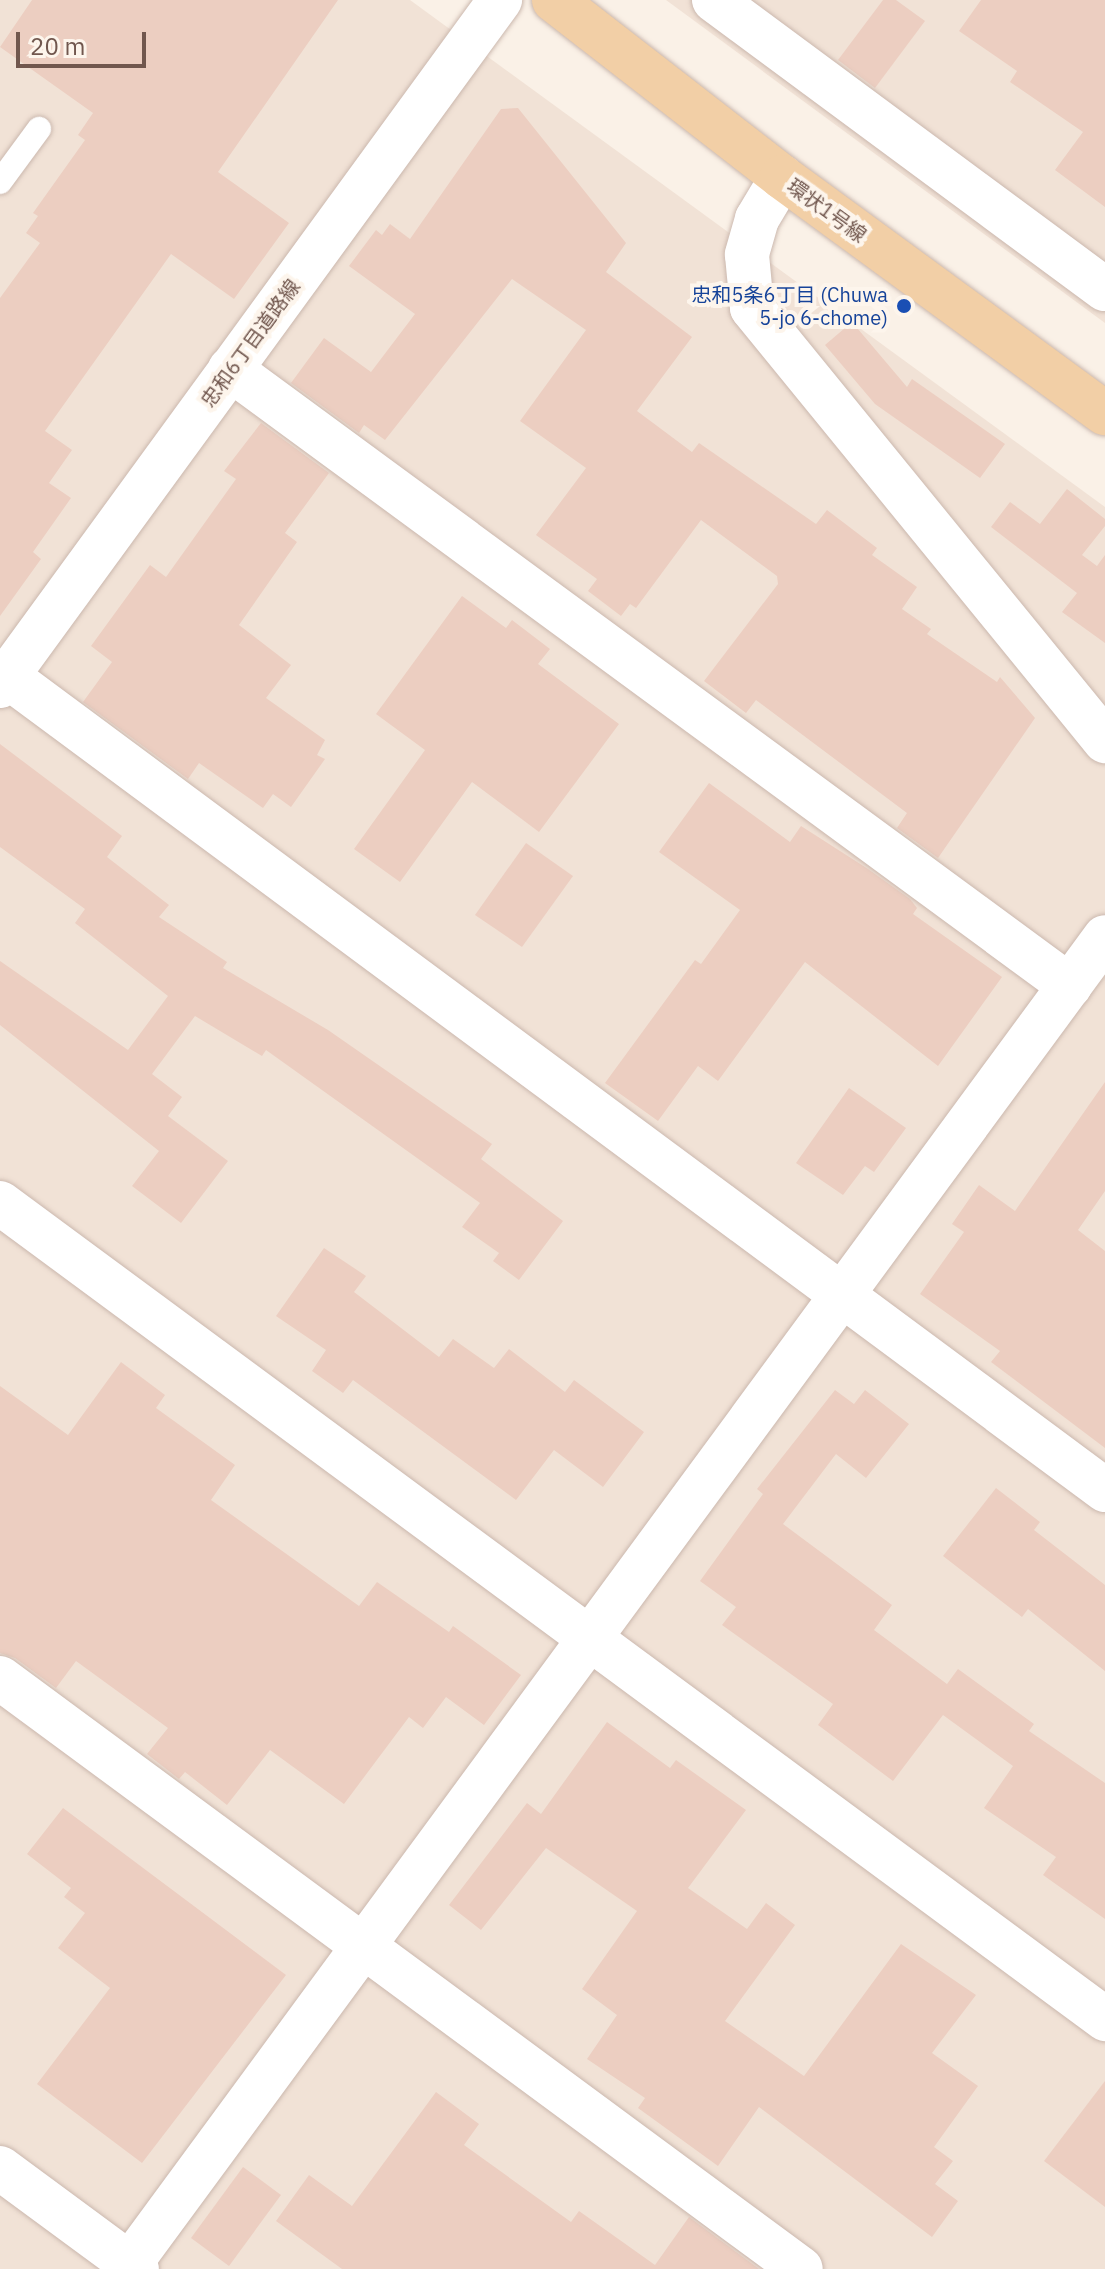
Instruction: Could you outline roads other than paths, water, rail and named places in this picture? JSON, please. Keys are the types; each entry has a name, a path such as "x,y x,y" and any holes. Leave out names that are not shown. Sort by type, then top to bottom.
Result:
{"main road":[{"name":"環状1号線","path":"554,0 782,177 1105,413"}],"street":[{"name":"忠和6丁目道路線","path":"4,681 500,0"},
{"path":"714,0 1105,289"},
{"path":"782,177 757,219 747,255 752,308 1105,741"},
{"path":"230,369 1070,986"},
{"path":"4,681 842,1290 1105,1490"},
{"path":"0,2168 131,2267 361,1946 592,1637 842,1290 1105,937"},
{"path":"0,1203 592,1637 1105,2019"},
{"path":"0,1678 801,2269"}],"lane":[{"path":"0,182 39,129"}],"place":[{"name":"忠和5条6丁目 (Chuwa 5-jo 6-chome)","path":"904,306"}]}
